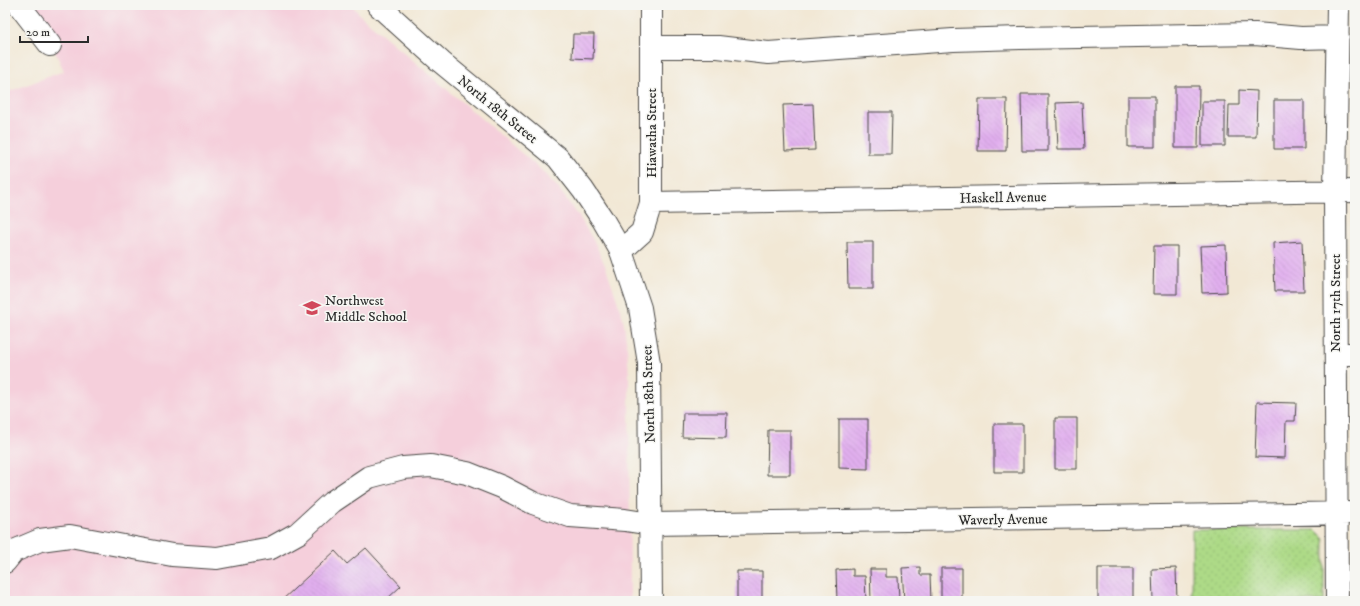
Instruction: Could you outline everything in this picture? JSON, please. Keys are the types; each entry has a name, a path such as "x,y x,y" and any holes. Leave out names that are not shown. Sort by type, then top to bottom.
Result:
{"street":[{"path":"20,5 50,45"},
{"name":"North 18th Street","path":"378,5 441,62 558,158 583,190 621,251 640,308 649,363 651,601"},
{"name":"Hiawatha Street","path":"621,251 642,232 651,203 651,5"},
{"name":"North 17th Street","path":"1337,601 1346,513 1345,191 1338,37 1338,5"},
{"path":"651,47 718,47 768,53 953,40 1020,38 1256,34 1301,38 1338,37"},
{"name":"Haskell Avenue","path":"651,203 1345,191"},
{"name":"Waverly Avenue","path":"5,562 14,551 40,540 70,536 172,555 218,558 271,548 298,533 332,502 369,477 403,468 431,466 467,473 502,487 533,503 570,516 625,520 651,524 1346,513"}],"shaded area":[{"name":"Northwest Middle School","path":"34,5 352,5 361,16 540,169 558,188 580,218 596,245 607,270 623,318 629,374 630,601 5,601 5,93 64,71"}],"green space":[{"path":"1192,530 1316,530 1324,538 1324,601 1192,601"}],"building":[{"path":"573,34 594,34 593,59 572,58"},
{"path":"1175,86 1199,86 1198,148 1175,148"},
{"path":"1239,90 1257,91 1256,137 1228,137 1229,105 1239,105"},
{"path":"1021,94 1048,94 1048,151 1022,151"},
{"path":"1128,96 1155,96 1155,147 1128,147"},
{"path":"979,99 1007,99 1006,151 978,151"},
{"path":"1274,100 1304,100 1304,149 1274,149"},
{"path":"1202,101 1225,101 1225,146 1202,146"},
{"path":"1082,102 1084,149 1058,149 1056,103"},
{"path":"813,104 815,150 785,151 783,105"},
{"path":"868,112 892,112 891,154 868,154"},
{"path":"1302,241 1304,291 1275,291 1273,243"},
{"path":"847,242 873,242 873,289 848,289"},
{"path":"1226,245 1227,292 1202,293 1200,246"},
{"path":"1154,246 1177,246 1177,294 1153,294"},
{"path":"1257,402 1296,403 1295,421 1286,421 1285,458 1255,457"},
{"path":"683,413 727,413 726,438 682,437"},
{"path":"1055,418 1077,418 1077,469 1055,469"},
{"path":"839,419 868,419 868,469 839,468"},
{"path":"994,424 1023,424 1023,472 994,472"},
{"path":"768,430 790,430 790,475 767,475"},
{"path":"366,548 401,586 387,599 388,601 281,601 335,551 347,564"},
{"path":"920,567 920,575 930,575 931,601 904,601 902,568"},
{"path":"941,568 962,568 962,601 941,601"},
{"path":"1098,568 1133,568 1133,601 1098,601"},
{"path":"1176,568 1177,601 1153,601 1152,569"},
{"path":"853,569 853,576 865,576 866,601 837,601 836,570"},
{"path":"870,569 886,569 886,577 898,577 899,601 871,601"},
{"path":"737,571 762,571 762,601 737,601"}],"place":[{"name":"Northwest Middle School","path":"312,308"}]}
